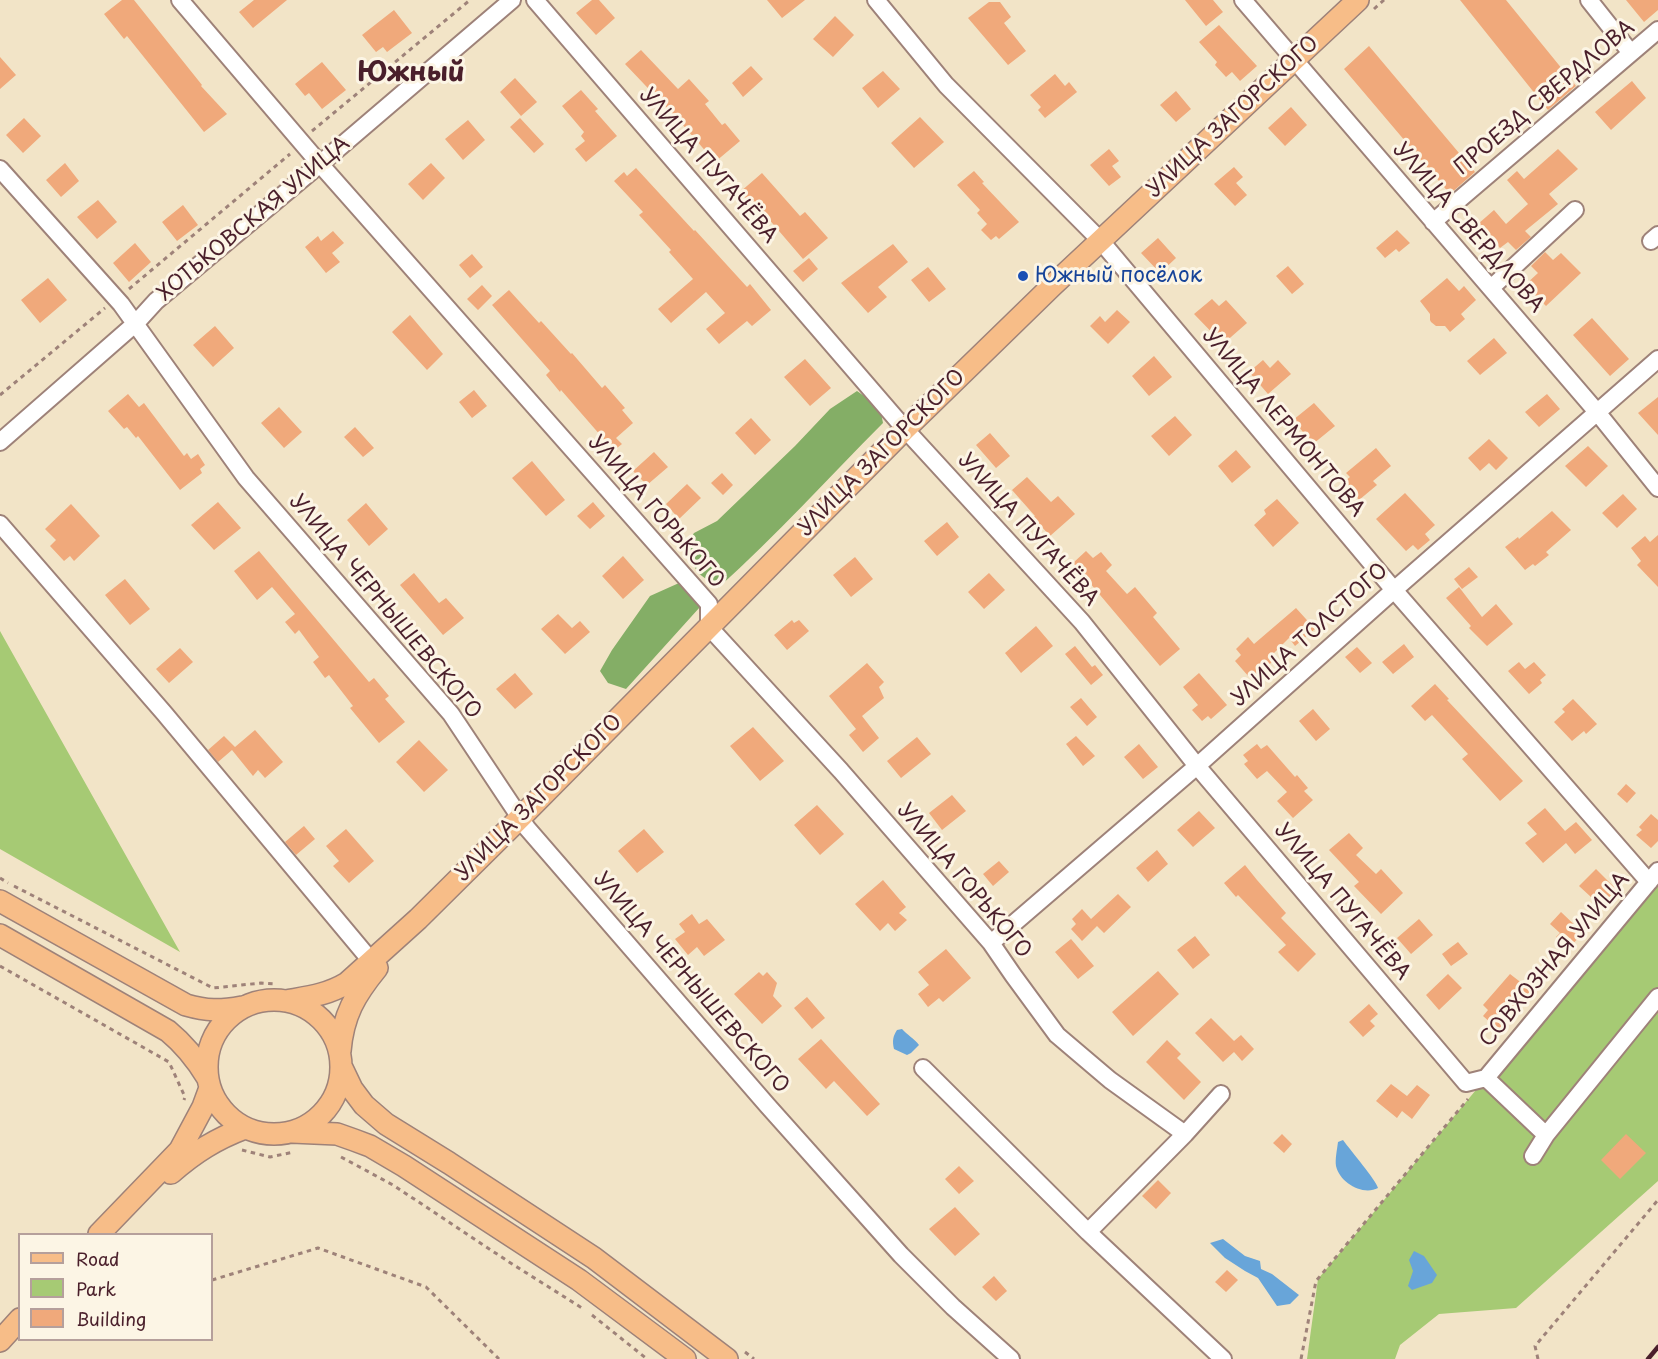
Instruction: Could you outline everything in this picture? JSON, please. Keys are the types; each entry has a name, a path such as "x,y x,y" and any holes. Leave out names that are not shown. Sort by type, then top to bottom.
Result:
{"main road":[{"name":"УЛИЦА ЗАГОРСКОГО","path":"418,919 905,429 1100,240 1358,0"},
{"path":"0,901 186,1005 204,1010 221,1011 265,1000 286,1001 322,995 335,990 372,962 418,919"},
{"path":"294,1142 328,1108 338,1088 342,1031 351,1005 368,979 418,919"},
{"path":"0,935 168,1031 196,1058 218,1104 230,1118 245,1128 260,1133 276,1134 294,1142 337,1134 370,1146 579,1280 685,1359"},
{"path":"286,1001 301,1005 314,1013 330,1030 352,1089 364,1105 386,1124 594,1258 728,1359"},
{"path":"101,1233 180,1150 203,1107 209,1082 208,1052 218,1030 230,1016 245,1006"},
{"path":"101,1233 188,1158 209,1144 245,1128"},
{"path":"0,1341 18,1321"}],"street":[{"name":"УЛИЦА ГОРЬКОГО","path":"180,0 320,164 709,604 709,627 841,771 991,943 1057,1035 1110,1080 1185,1134"},
{"name":"ХОТЬКОВСКАЯ УЛИЦА","path":"0,442 136,322 156,301 512,0"},
{"name":"УЛИЦА ПУГАЧЁВА","path":"535,0 905,429 1082,622 1197,766 1466,1083 1485,1078"},
{"name":"УЛИЦА ЛЕРМОНТОВА","path":"876,0 946,85 1100,240 1394,590 1653,877"},
{"name":"УЛИЦА СВЕРДЛОВА","path":"1243,0 1597,412 1658,488"},
{"path":"1589,0 1631,53"},
{"name":"ПРОЕЗД СВЕРДЛОВА","path":"1433,222 1658,30"},
{"name":"УЛИЦА ЧЕРНЫШЕВСКОГО","path":"0,170 117,299 136,322 246,478 451,714 520,818 751,1087 901,1255 953,1307 1011,1359"},
{"path":"1491,288 1575,210"},
{"name":"УЛИЦА ТОЛСТОГО","path":"991,943 1197,766 1658,359"},
{"path":"0,524 164,713 372,962"},
{"name":"СОВХОЗНАЯ УЛИЦА","path":"1485,1078 1653,877"},
{"path":"1533,1156 1546,1135 1658,997"},
{"path":"923,1068 1088,1232 1223,1359"},
{"path":"1485,1078 1546,1135"},
{"path":"1088,1232 1185,1134 1221,1094"}],"path":[{"path":"0,395 470,0"},
{"path":"0,966 169,1062 185,1097 181,1108"},
{"path":"1301,1359 1316,1281 1485,1078"},
{"path":"236,1149 270,1157 294,1142"},
{"path":"336,1154 393,1185 583,1308"},
{"path":"1538,1359 1535,1346 1658,1200"},
{"path":"213,1280 318,1248 426,1287 499,1359"},
{"path":"592,1316 647,1359"}],"green space":[{"path":"857,391 881,413 883,423 718,588 698,573 684,548 694,533 717,521 830,409"},
{"path":"679,583 700,607 626,689 608,683 600,671 650,596"},
{"path":"0,631 180,952 0,849"},
{"path":"1658,866 1658,1181 1516,1308 1439,1314 1400,1345 1395,1359 1307,1359 1318,1279 1486,1078"}],"water":[{"path":"902,1029 919,1045 907,1055 894,1049 893,1046 897,1030"},
{"path":"1343,1140 1378,1188 1359,1189 1342,1178 1336,1166 1336,1160 1338,1142"},
{"path":"1223,1239 1245,1256 1260,1261 1261,1269 1272,1274 1299,1295 1290,1304 1277,1306 1258,1278 1225,1258 1210,1243"},
{"path":"1414,1251 1424,1256 1437,1275 1432,1283 1412,1290 1408,1286 1413,1271 1409,1260"}],"building":[{"path":"122,0 134,0 201,86 227,114 204,132 127,36 124,39 104,14"},
{"path":"254,0 287,0 253,28 239,12"},
{"path":"592,0 599,0 615,18 596,35 576,13"},
{"path":"767,0 805,0 782,18"},
{"path":"1185,0 1213,0 1223,12 1206,26"},
{"path":"1460,0 1506,0 1576,86 1548,110"},
{"path":"1626,0 1658,0 1658,10 1644,22"},
{"path":"989,2 1000,2 1011,17 1004,23 1026,51 1008,65 968,18"},
{"path":"394,10 412,33 387,52 383,47 376,52 362,35"},
{"path":"835,16 854,35 833,57 813,39"},
{"path":"1219,25 1257,66 1240,81 1232,72 1226,77 1215,65 1217,62 1199,42"},
{"path":"1369,46 1475,172 1450,194 1344,69"},
{"path":"641,50 678,89 689,79 709,101 705,104 722,125 725,123 740,141 715,162 625,64"},
{"path":"0,57 16,75 0,89"},
{"path":"322,62 346,90 322,109 309,93 305,96 295,84"},
{"path":"751,66 763,79 743,97 732,83"},
{"path":"883,71 900,89 878,108 862,88"},
{"path":"1055,74 1065,86 1069,82 1077,92 1045,118 1038,110 1041,107 1030,95"},
{"path":"515,78 537,102 521,116 500,92"},
{"path":"1632,81 1646,98 1611,130 1595,112"},
{"path":"581,90 598,109 595,111 617,136 586,162 575,149 585,141 581,136 584,132 562,106"},
{"path":"1176,91 1191,109 1176,122 1160,105"},
{"path":"1291,107 1307,125 1285,146 1268,128"},
{"path":"920,117 944,142 914,168 891,143"},
{"path":"24,118 41,136 23,153 6,135"},
{"path":"520,118 544,144 534,153 510,127"},
{"path":"468,120 485,140 463,160 445,139"},
{"path":"1109,149 1119,161 1112,166 1121,177 1109,186 1090,165"},
{"path":"1558,149 1578,169 1549,194 1558,204 1525,231 1531,237 1516,250 1508,242 1500,248 1478,224 1494,210 1506,224 1528,204 1507,180 1517,171 1524,179"},
{"path":"65,163 79,181 61,197 46,180"},
{"path":"431,163 445,178 423,200 408,184"},
{"path":"1234,167 1243,177 1236,183 1247,195 1235,206 1214,184"},
{"path":"636,168 747,287 750,284 771,310 752,326 747,321 719,344 706,329 725,313 706,292 671,323 658,309 693,279 669,252 671,250 639,215 643,212 614,181 624,172 627,176"},
{"path":"974,171 984,182 982,183 1019,222 999,239 996,236 991,240 981,230 987,224 977,213 980,210 957,185"},
{"path":"762,173 800,216 805,212 828,238 803,259 767,217 764,219 740,192"},
{"path":"98,200 117,222 97,239 77,217"},
{"path":"183,205 198,225 177,241 162,222"},
{"path":"1397,230 1410,243 1399,252 1396,249 1385,258 1376,248"},
{"path":"333,231 344,243 332,253 340,262 326,273 305,247 318,236 321,241"},
{"path":"1158,238 1176,258 1160,273 1141,253"},
{"path":"135,243 151,262 129,282 113,263"},
{"path":"893,244 908,262 878,287 887,297 868,313 841,283"},
{"path":"1545,252 1553,260 1561,253 1581,273 1546,306 1525,285 1538,273 1531,266"},
{"path":"472,254 483,267 470,278 459,265"},
{"path":"809,258 818,269 803,282 793,271"},
{"path":"1288,266 1304,284 1292,294 1276,276"},
{"path":"928,267 946,289 929,302 911,280"},
{"path":"48,278 67,300 40,323 21,300"},
{"path":"1447,278 1459,291 1464,286 1476,300 1461,314 1465,319 1450,332 1445,326 1436,326 1431,322 1430,314 1420,301"},
{"path":"482,285 492,296 478,310 467,299"},
{"path":"509,290 539,323 541,321 572,353 602,388 605,385 625,408 622,410 633,423 616,438 622,444 607,456 594,442 601,436 561,390 560,392 546,375 550,371 492,305"},
{"path":"1212,299 1219,306 1226,300 1247,323 1223,344 1194,314"},
{"path":"1117,310 1130,322 1108,344 1090,326 1100,316 1105,322"},
{"path":"410,315 443,354 427,370 392,332"},
{"path":"1592,318 1629,359 1610,376 1573,335"},
{"path":"215,326 234,348 213,367 193,345"},
{"path":"1494,338 1507,353 1480,375 1467,361"},
{"path":"1154,356 1172,377 1149,396 1132,376"},
{"path":"805,359 831,388 810,406 784,377"},
{"path":"1263,360 1270,368 1278,360 1291,374 1268,394 1249,372"},
{"path":"474,390 487,406 472,418 459,402"},
{"path":"128,394 139,407 144,403 184,456 187,453 191,459 198,454 205,465 200,469 202,473 180,490 138,436 136,438 127,427 124,429 108,411"},
{"path":"1547,394 1560,409 1539,427 1525,412"},
{"path":"1658,397 1658,435 1638,413"},
{"path":"1314,403 1335,426 1313,444 1293,420"},
{"path":"279,407 302,432 284,448 261,423"},
{"path":"1175,416 1192,435 1169,456 1151,436"},
{"path":"751,418 771,440 755,455 735,433"},
{"path":"355,427 374,448 363,457 344,437"},
{"path":"990,433 1010,456 996,468 976,445"},
{"path":"1489,439 1508,458 1496,470 1489,463 1480,471 1468,458"},
{"path":"1588,446 1608,466 1586,487 1565,466"},
{"path":"1376,448 1391,466 1373,481 1377,485 1359,500 1344,482 1350,477 1346,473"},
{"path":"1236,450 1251,467 1232,483 1218,466"},
{"path":"654,452 668,467 647,485 633,471"},
{"path":"532,461 565,500 546,516 512,478"},
{"path":"722,473 733,485 723,495 711,483"},
{"path":"1027,477 1051,502 1058,496 1075,514 1050,536 1012,490"},
{"path":"687,484 701,498 679,519 666,504"},
{"path":"1405,493 1435,525 1425,534 1430,540 1418,550 1413,545 1406,551 1376,519"},
{"path":"1623,494 1637,509 1617,528 1602,513"},
{"path":"1277,499 1299,523 1273,547 1254,525 1266,514 1264,510"},
{"path":"218,502 241,528 214,550 191,525"},
{"path":"593,502 605,516 590,529 577,516"},
{"path":"366,503 388,529 369,546 347,520"},
{"path":"71,504 100,536 74,561 70,556 64,561 50,546 56,540 45,529"},
{"path":"1552,511 1571,530 1546,552 1549,555 1535,566 1533,564 1525,570 1505,547 1518,537 1519,539"},
{"path":"947,522 959,537 937,556 924,541"},
{"path":"1658,535 1658,587 1637,565 1641,561 1631,548 1645,536 1650,542"},
{"path":"259,551 369,682 374,678 389,696 385,699 405,722 379,743 350,708 353,706 329,675 325,678 313,662 319,657 299,630 295,634 285,622 295,614 272,587 257,600 234,571"},
{"path":"1086,551 1093,558 1101,552 1112,565 1106,571 1127,594 1135,587 1157,613 1153,617 1180,649 1160,666 1073,563"},
{"path":"623,556 644,580 623,599 602,576"},
{"path":"855,557 873,579 851,597 833,575"},
{"path":"1469,567 1478,577 1462,589 1454,579"},
{"path":"414,573 439,603 446,598 464,618 443,635 400,585"},
{"path":"989,573 1005,590 984,609 968,592"},
{"path":"125,579 150,609 130,625 105,595"},
{"path":"1459,587 1482,617 1496,604 1513,624 1487,646 1469,628 1471,626 1446,598"},
{"path":"1296,608 1315,629 1295,646 1289,638 1269,658 1272,662 1263,670 1268,676 1257,686 1235,661 1241,655 1236,649 1248,637 1254,644"},
{"path":"558,614 572,628 580,621 590,632 565,654 541,629"},
{"path":"792,620 794,623 799,620 809,631 787,650 774,635"},
{"path":"1036,626 1053,646 1021,673 1005,653"},
{"path":"1404,644 1414,657 1393,674 1382,662"},
{"path":"1075,646 1092,667 1095,665 1103,675 1091,685 1065,654"},
{"path":"1357,647 1372,663 1360,673 1345,657"},
{"path":"180,648 193,662 169,683 156,669"},
{"path":"1519,662 1525,669 1534,662 1546,675 1540,680 1542,683 1529,694 1508,671"},
{"path":"867,663 884,682 879,687 884,698 862,716 879,738 863,752 849,735 856,729 829,696"},
{"path":"515,673 533,694 515,709 496,689"},
{"path":"1199,673 1227,705 1211,719 1208,716 1202,721 1192,710 1198,705 1183,687"},
{"path":"1435,684 1449,699 1447,700 1523,781 1500,801 1462,759 1468,754 1432,715 1425,721 1411,706"},
{"path":"1081,698 1097,717 1087,726 1070,707"},
{"path":"1573,699 1597,724 1586,734 1584,731 1572,741 1554,722 1565,712 1562,709"},
{"path":"1313,709 1330,729 1316,741 1299,721"},
{"path":"753,727 784,761 760,781 730,746"},
{"path":"255,730 283,762 265,778 258,770 253,776 232,750 218,762 208,750 224,736 235,747"},
{"path":"1076,736 1095,756 1083,766 1066,744"},
{"path":"917,737 931,754 901,778 887,761"},
{"path":"419,740 448,770 424,792 396,762"},
{"path":"1139,744 1158,767 1143,779 1124,757"},
{"path":"1257,744 1261,749 1267,745 1295,777 1297,775 1308,788 1304,791 1313,800 1293,818 1277,801 1287,792 1267,771 1257,779 1244,764 1248,761 1243,755"},
{"path":"1626,784 1636,793 1627,803 1617,794"},
{"path":"952,795 966,811 942,830 929,813"},
{"path":"817,805 844,834 820,855 794,825"},
{"path":"1545,808 1565,831 1576,822 1592,840 1575,854 1566,843 1543,863 1525,843 1537,834 1527,823"},
{"path":"1199,811 1215,828 1193,847 1177,830"},
{"path":"1651,814 1658,820 1658,841 1651,848 1636,835 1642,830 1639,827"},
{"path":"304,826 315,839 296,855 285,842"},
{"path":"346,829 374,861 349,883 333,866 339,861 326,846"},
{"path":"644,829 664,852 637,873 618,851"},
{"path":"1349,833 1363,848 1356,855 1376,874 1381,869 1403,893 1381,914 1354,886 1359,882 1329,850"},
{"path":"1157,850 1168,864 1148,882 1136,868"},
{"path":"999,861 1009,872 993,886 983,874"},
{"path":"1245,865 1286,913 1281,918 1316,954 1298,972 1278,952 1286,945 1224,883"},
{"path":"1596,869 1619,892 1603,908 1579,886"},
{"path":"883,880 906,907 899,913 907,920 895,931 888,923 880,931 855,904"},
{"path":"1118,894 1131,907 1104,933 1097,926 1082,941 1071,929 1076,924 1072,919 1082,909 1091,919"},
{"path":"1561,912 1583,933 1568,949 1556,937 1560,933 1550,924"},
{"path":"692,914 699,924 707,919 725,940 704,956 697,947 688,955 675,939 685,932 679,924"},
{"path":"1419,919 1433,935 1411,954 1397,938"},
{"path":"1195,936 1210,955 1193,969 1177,950"},
{"path":"1071,939 1094,966 1078,979 1055,952"},
{"path":"1458,942 1468,954 1451,966 1442,954"},
{"path":"946,949 971,978 943,1002 939,998 928,1007 918,994 929,985 918,972"},
{"path":"1158,971 1179,994 1133,1036 1112,1012"},
{"path":"759,972 763,976 767,972 777,983 773,996 782,1006 762,1024 734,994"},
{"path":"1448,974 1462,988 1439,1010 1426,995"},
{"path":"1510,974 1532,991 1499,1030 1483,1016 1488,1010 1483,1005"},
{"path":"807,997 825,1018 812,1029 794,1008"},
{"path":"1369,1004 1378,1014 1370,1021 1375,1026 1363,1037 1349,1022"},
{"path":"1211,1018 1234,1041 1241,1035 1254,1049 1242,1061 1234,1052 1223,1062 1195,1033"},
{"path":"821,1039 880,1104 867,1116 834,1081 826,1089 798,1059"},
{"path":"1167,1040 1181,1054 1177,1058 1201,1082 1184,1100 1146,1062"},
{"path":"1391,1084 1407,1096 1417,1085 1430,1095 1412,1119 1402,1111 1397,1118 1376,1101"},
{"path":"1282,1134 1292,1144 1284,1153 1273,1143"},
{"path":"1626,1134 1646,1153 1620,1179 1601,1160"},
{"path":"959,1166 974,1181 959,1194 945,1179"},
{"path":"1158,1180 1171,1193 1156,1209 1142,1196"},
{"path":"955,1207 980,1234 955,1256 929,1229"},
{"path":"1227,1270 1238,1280 1226,1292 1215,1282"},
{"path":"994,1276 1007,1291 996,1301 982,1287"}],"railway":[{"path":"1648,1359 1658,1347"}],"place":[{"name":"Южный посёлок","path":"1023,276"}],"district":[{"name":"Южный","path":"411,74"}]}
